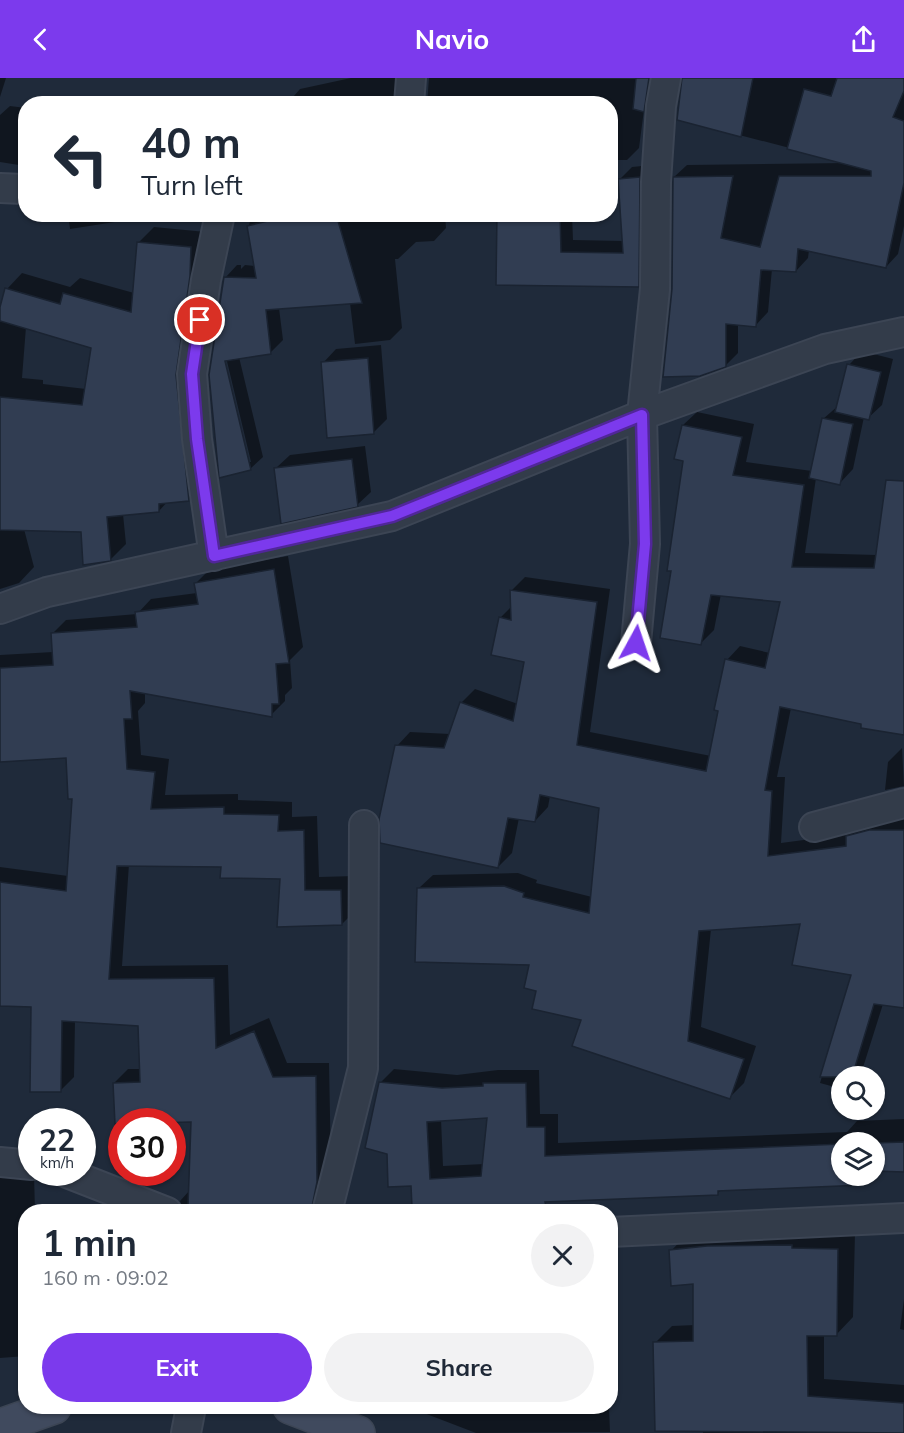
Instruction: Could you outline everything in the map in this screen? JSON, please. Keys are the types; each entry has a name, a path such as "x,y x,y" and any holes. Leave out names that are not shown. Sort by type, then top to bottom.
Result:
{"street":[{"path":"410,96 411,78"},
{"path":"636,643 645,544 642,415 655,289 656,182 661,106 666,78"},
{"path":"0,188 18,189"},
{"path":"214,556 197,439 192,374 206,280 218,222"},
{"path":"0,609 47,592 392,516 642,415 825,349 904,332"},
{"path":"814,827 904,803"},
{"path":"329,1204 363,1068 364,825"},
{"path":"0,1162 18,1164"},
{"path":"96,1184 146,1204"},
{"path":"618,1232 904,1218"},
{"path":"0,1426 34,1414"},
{"path":"186,1433 190,1414"},
{"path":"308,1414 358,1433"}],"building":[{"path":"636,78 649,78 644,112 633,109"},
{"path":"682,78 753,78 741,137 677,120"},
{"path":"837,78 904,78 904,91 893,117 904,121 904,183 886,268 798,249 796,272 761,270 756,327 726,324 726,367 700,376 663,377 672,289 673,177 733,176 721,238 760,247 779,176 871,176 871,171 787,149 804,89 831,96"},
{"path":"640,177 639,287 496,285 497,222 560,222 561,252 623,253 618,179"},
{"path":"264,222 338,222 362,303 266,310 271,354 225,361 251,470 219,478 209,375 224,277 256,278 247,226"},
{"path":"137,242 191,247 190,276 176,375 189,501 159,504 159,512 107,517 111,561 83,565 81,532 0,530 0,397 82,405 91,348 0,321 0,307 5,288 60,304 63,293 131,312"},
{"path":"368,358 374,434 327,438 321,362"},
{"path":"847,364 881,372 869,420 835,412"},
{"path":"822,418 853,424 840,485 809,478"},
{"path":"682,425 742,437 733,475 804,485 792,567 874,568 886,480 904,481 904,735 861,728 861,724 780,707 765,790 772,791 768,856 846,846 846,836 869,830 904,830 904,1008 874,1004 855,1066 831,1066 831,1077 820,1077 851,975 792,965 800,924 699,931 688,1041 744,1059 730,1099 572,1046 581,1020 532,1009 536,991 524,988 529,965 415,962 417,888 504,886 524,893 523,897 589,913 599,808 540,795 535,822 508,818 498,868 380,843 379,819 395,745 444,748 460,702 513,721 524,662 491,655 499,617 511,620 510,590 597,602 577,745 706,771 718,711 714,710 725,659 765,668 780,602 711,595 701,645 660,638 671,571 667,571 683,461 674,459"},
{"path":"352,459 358,507 281,524 274,468"},
{"path":"274,569 289,663 276,664 279,704 272,704 272,717 130,691 132,719 124,719 127,769 155,772 151,809 224,807 224,814 279,815 278,831 304,830 305,890 341,890 342,925 277,927 280,879 220,878 221,867 117,866 109,979 214,978 216,1048 254,1031 273,1077 316,1076 317,1182 313,1204 188,1204 191,1122 186,1122 186,1108 114,1108 113,1083 140,1082 138,1026 62,1021 61,1092 30,1092 31,1007 0,1006 0,882 66,891 72,799 68,799 66,758 0,762 0,668 53,665 51,633 137,627 135,612 198,604 194,583"},
{"path":"379,1082 442,1088 483,1086 483,1083 526,1083 527,1127 545,1127 545,1156 831,1144 831,1186 840,1186 718,1191 718,1195 545,1202 546,1204 412,1204 411,1186 388,1187 387,1154 365,1148","holes":["487,1118 481,1176 430,1179 427,1122"]},
{"path":"904,1142 904,1172 885,1171 885,1143"},
{"path":"792,1245 792,1248 838,1249 837,1336 807,1336 808,1396 904,1403 904,1433 655,1431 653,1342 693,1341 693,1284 671,1286 669,1250 707,1246"}],"route":[{"path":"200,320 192,374 197,439 214,556 392,516 642,415 645,544 636,643"}]}
